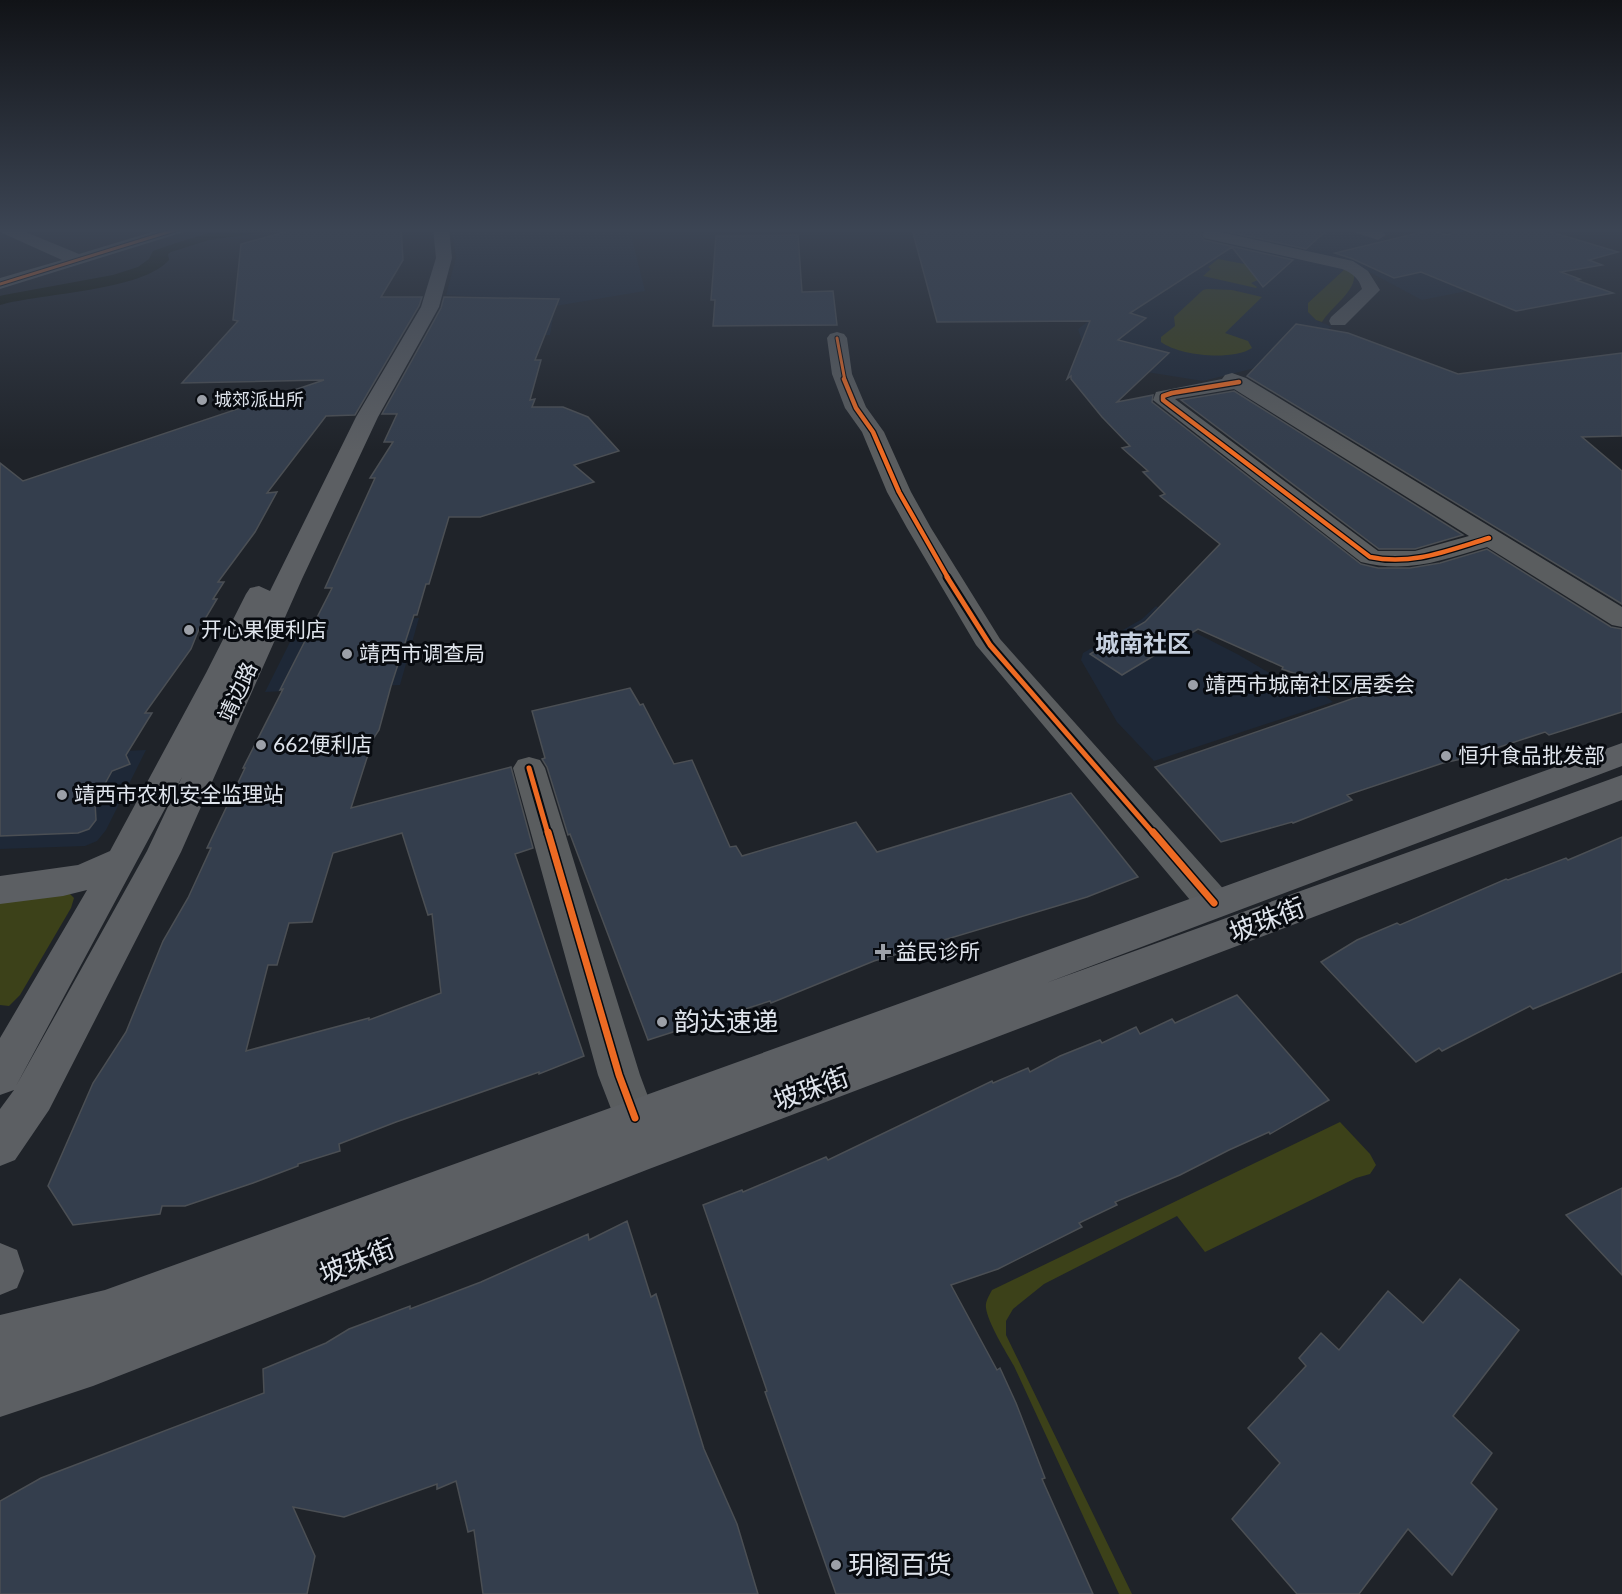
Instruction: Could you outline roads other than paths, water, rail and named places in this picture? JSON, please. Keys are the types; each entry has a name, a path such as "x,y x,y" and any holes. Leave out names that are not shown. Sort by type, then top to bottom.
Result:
{"main road":[{"name":"靖边路","path":"0,1076 122,860 221,672 304,502 414,302"},
{"name":"靖边路","path":"0,1145 34,1096 164,852 289,579 362,428 393,367 431,302"},
{"name":"坡珠街","path":"0,1340 105,1314 1622,754"},
{"name":"坡珠街","path":"0,1391 93,1361 610,1165 649,1148 1622,787"},
{"path":"0,890 76,880 103,872 122,860"}],"street":[{"path":"1338,321 1358,302"},
{"path":"837,338 842,374 856,408 873,432 899,492 919,528 957,594 985,636 1214,903"},
{"path":"1489,538 1414,559 1393,561 1370,557 1163,400 1163,396 1235,380 1622,619"},
{"path":"529,768 615,1064 634,1118"}],"place":[{"name":"城郊派出所","path":"202,400"},
{"name":"开心果便利店","path":"189,630"},
{"name":"靖西市调查局","path":"347,654"},
{"name":"靖西市城南社区居委会","path":"1193,685"},
{"name":"662便利店","path":"261,745"},
{"name":"恒升食品批发部","path":"1446,756"},
{"name":"靖西市农机安全监理站","path":"62,795"},
{"name":"益民诊所","path":"883,952"},
{"name":"韵达速递","path":"662,1022"},
{"name":"玥阁百货","path":"836,1565"}],"district":[{"name":"城南社区","path":"1143,644"}]}
